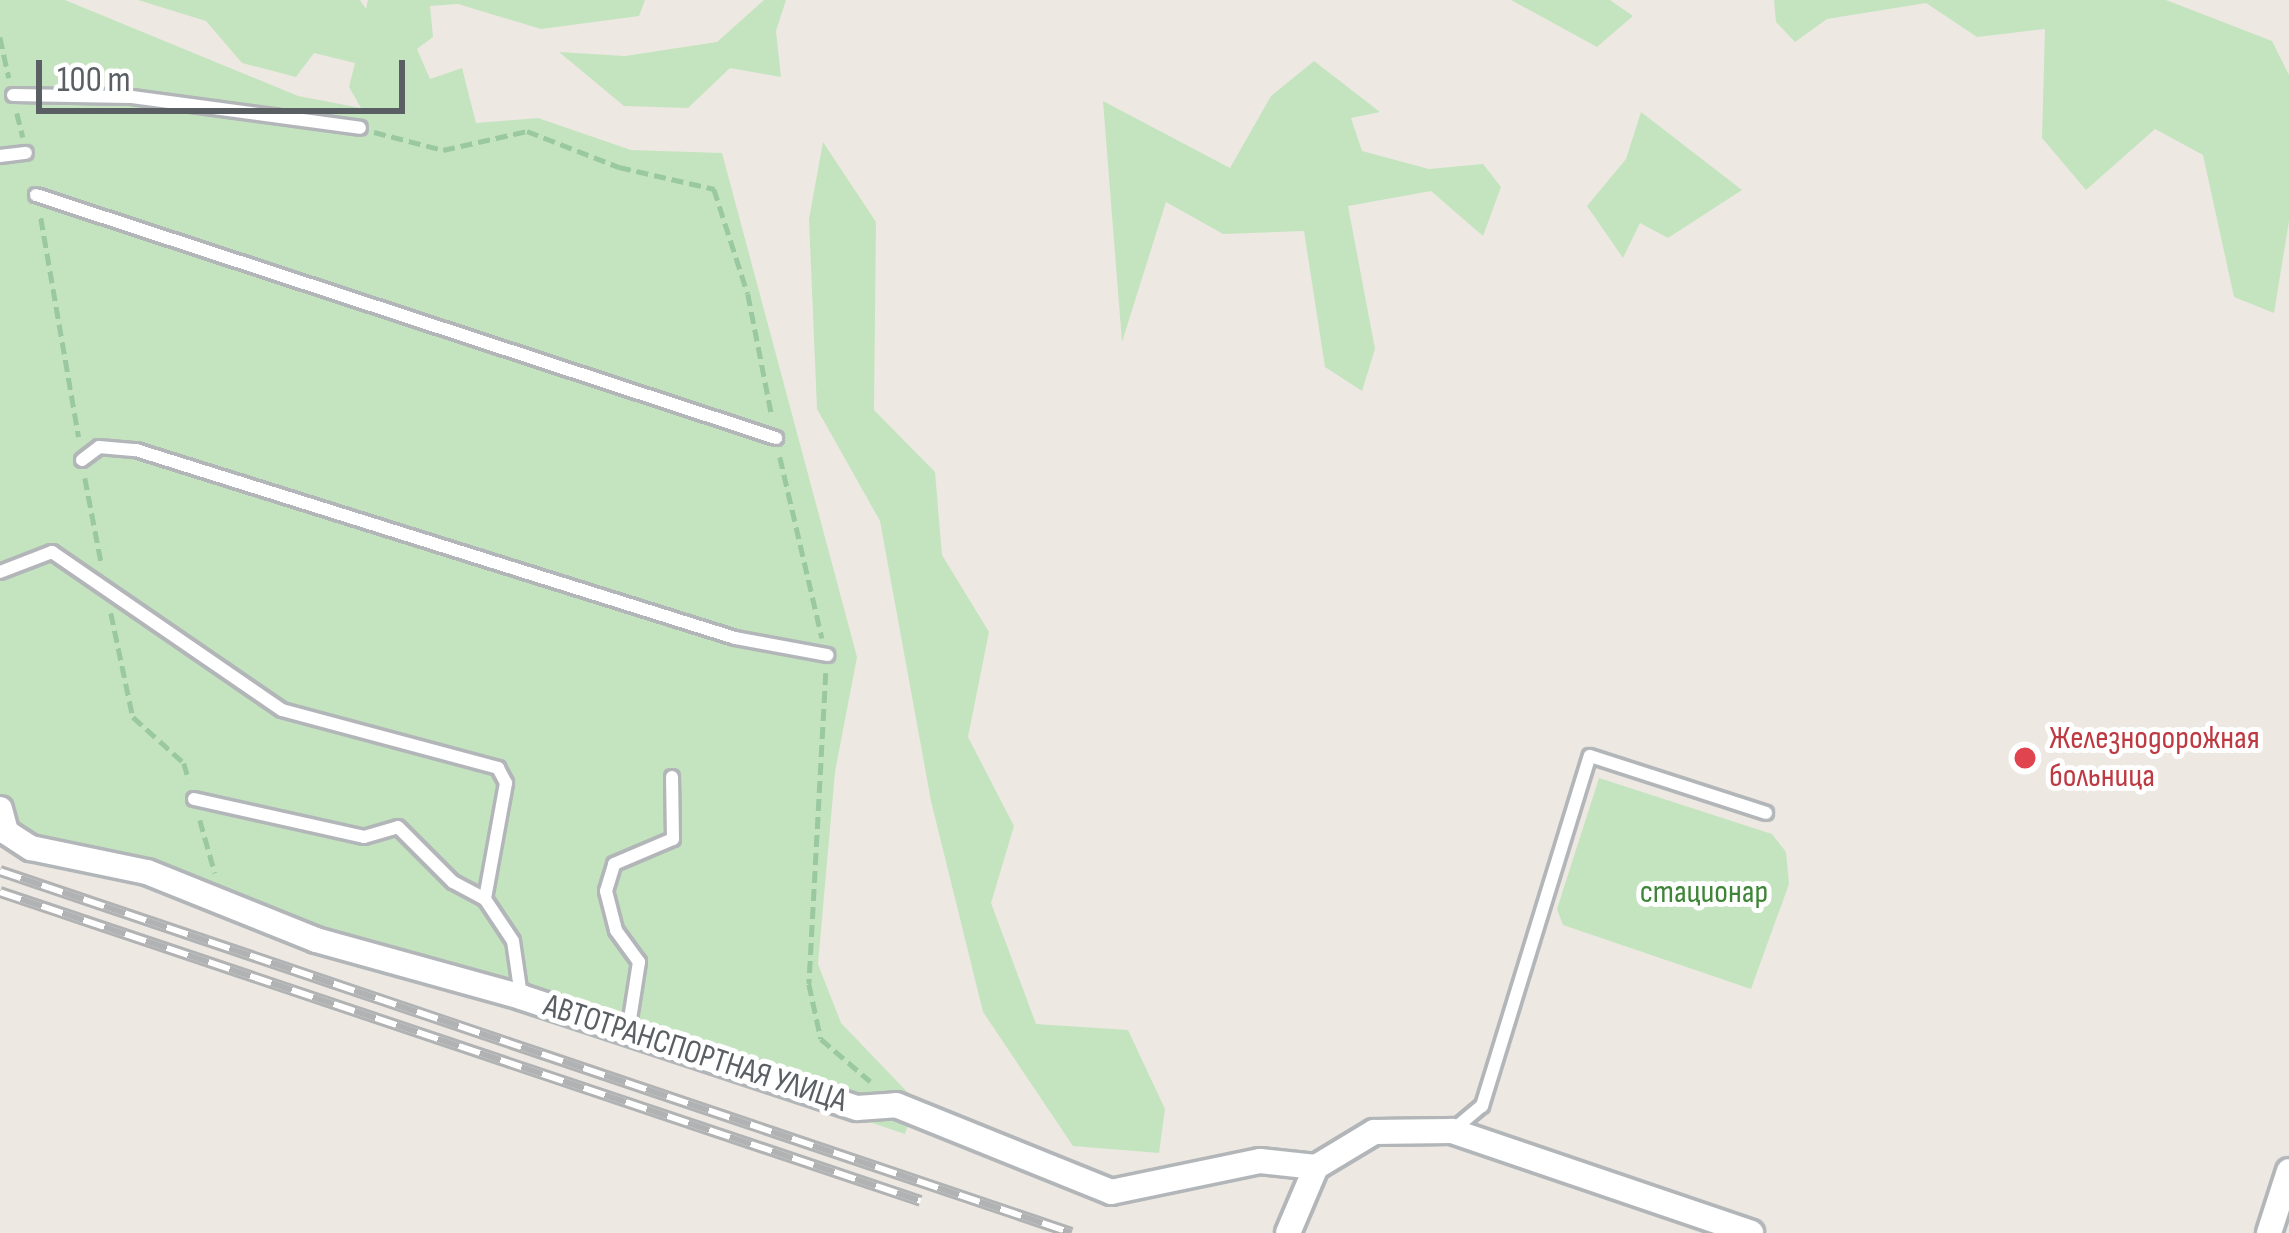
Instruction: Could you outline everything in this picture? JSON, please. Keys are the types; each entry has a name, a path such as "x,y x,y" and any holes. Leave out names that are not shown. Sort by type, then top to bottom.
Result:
{"street":[{"name":"АВТОТРАНСПОРТНАЯ УЛИЦА","path":"0,808 6,832 32,848 147,872 316,940 521,997 857,1108 896,1105 1111,1192 1260,1161 1316,1167"},
{"path":"1288,1233 1316,1167 1374,1132 1452,1131 1751,1233"},
{"path":"2269,1233 2289,1171"}],"lane":[{"path":"13,95 155,100 360,128"},
{"path":"0,156 26,152"},
{"path":"36,195 776,438"},
{"path":"82,460 100,447 136,451 735,638 827,656"},
{"path":"0,572 52,552 282,710 498,768 506,783 485,899"},
{"path":"1452,1131 1482,1106 1590,755 1766,813"},
{"path":"628,1035 639,962 616,930 606,891 614,864 673,839 672,777"},
{"path":"194,799 364,837 398,827 453,882 485,899 513,941 521,997"}],"path":[{"path":"0,37 26,152"},
{"path":"360,128 443,150 527,131 619,167 715,189 748,294 827,656 808,984 821,1039 896,1105"},
{"path":"36,195 133,717 184,763 224,904"}],"green space":[{"path":"0,0 65,0 298,96 361,108 349,87 355,63 314,53 296,77 242,63 206,21 138,0 360,0 366,9 368,0 645,0 639,16 541,29 458,4 430,6 433,37 417,49 430,79 462,68 476,123 538,118 631,150 722,153 857,657 835,772 818,964 841,1023 916,1101 905,1134 0,832"},
{"path":"764,0 786,0 776,31 781,77 730,68 688,108 624,106 559,52 625,56 717,42"},
{"path":"1511,0 1610,0 1633,16 1597,47"},
{"path":"1774,0 2166,0 2272,41 2289,75 2289,221 2274,313 2234,297 2203,155 2155,129 2086,190 2042,138 2045,29 1977,37 1926,3 1827,19 1795,42 1776,22"},
{"path":"1314,61 1380,112 1351,118 1362,151 1429,169 1483,164 1501,187 1483,236 1431,191 1348,206 1375,349 1362,391 1325,367 1304,231 1223,234 1166,202 1122,342 1103,101 1230,168 1271,96"},
{"path":"1641,112 1742,190 1668,238 1640,223 1623,258 1587,206 1626,159"},
{"path":"823,142 876,222 874,410 935,472 942,555 989,632 968,737 1014,826 991,903 1036,1024 1128,1030 1165,1109 1159,1153 1073,1146 983,1012 931,801 880,521 817,409 809,219"},
{"name":"стационар","path":"1599,778 1772,834 1786,852 1789,884 1751,989 1563,925 1557,909"}],"railway":[{"path":"0,871 1072,1233"},
{"path":"0,892 921,1201"}],"place":[{"name":"Железнодорожная больница","path":"2025,758"}]}
